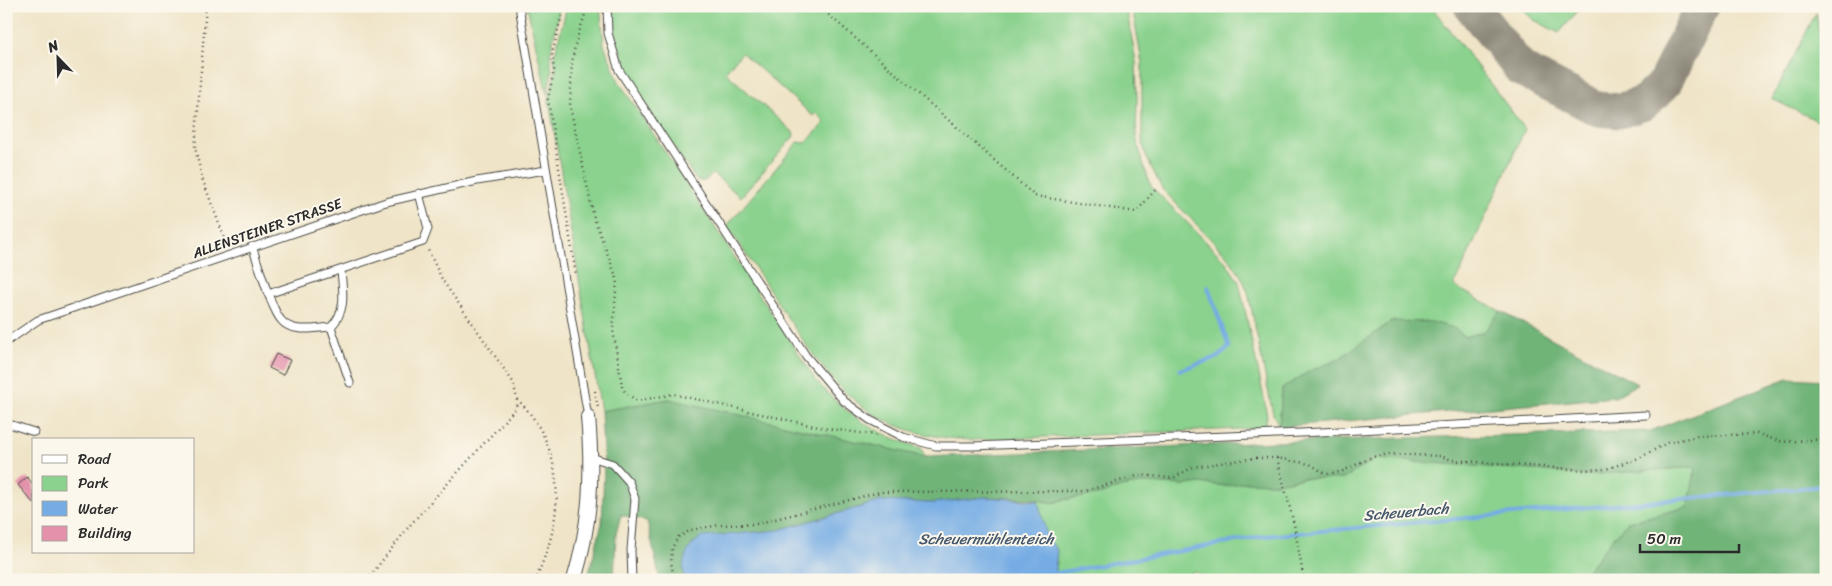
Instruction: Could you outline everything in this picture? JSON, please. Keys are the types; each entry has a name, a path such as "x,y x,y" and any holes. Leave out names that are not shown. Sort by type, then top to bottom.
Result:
{"street":[{"path":"574,580 587,530 594,416"}],"lane":[{"path":"519,6 546,170 594,416"},
{"path":"606,6 608,33 619,70 806,356 844,401 870,420 903,436 936,446 973,446 1301,433 1646,415"},
{"name":"ALLENSTEINER STRASSE","path":"6,342 38,320 252,246 419,193 546,170"},
{"path":"268,294 423,242 428,229 419,193"},
{"path":"252,246 268,294 280,320 288,326 304,330 331,327 340,318 343,301 341,271"},
{"path":"331,327 350,383"},
{"path":"6,423 34,432"},
{"path":"591,457 613,464 629,482 635,499 631,550 632,580"}],"path":[{"path":"206,6 195,148 202,178 229,254"},
{"path":"564,6 552,54 554,70 548,98 576,276"},
{"path":"588,6 576,41 572,62 570,106 594,218 617,279 614,330 622,386 625,392 637,401 674,394 823,428 878,435 886,428"},
{"path":"821,8 1035,196 1136,212 1157,188"},
{"path":"367,580 411,524 516,408 517,399 513,382 443,281 423,242"},
{"path":"594,387 594,416"},
{"path":"517,399 533,418 543,436 556,471 557,497 553,529 536,580"},
{"path":"674,580 671,561 672,548 678,537 691,530 719,525 756,524 880,492 1085,491 1140,475 1173,478 1193,467 1256,458 1277,458 1310,464 1326,474 1341,472 1372,457 1390,454 1440,456 1452,460 1582,470 1606,469 1640,458 1669,442 1698,436 1757,434 1783,442 1826,439"},
{"path":"1277,458 1294,524 1304,580"},
{"path":"1799,580 1826,574"}],"green space":[{"path":"527,6 560,6 550,55 552,71 547,94"},
{"path":"567,6 600,6 604,45 619,82 815,379 838,403 862,422 876,430 921,448 925,457 669,399 601,411 549,100 556,69 554,57"},
{"path":"613,6 1126,6 1136,62 1136,137 1145,170 1151,186 1226,262 1239,282 1264,398 1267,417 1264,428 973,440 915,432 875,415 839,386 809,350 727,226 798,142 806,143 825,122 816,113 813,116 742,53 725,72 793,132 794,136 741,197 713,174 705,181 697,181 642,99 630,76 621,54 615,30"},
{"path":"1132,6 1431,6 1525,129 1454,286 1500,311 1485,331 1465,337 1454,328 1392,321 1339,359 1308,372 1282,389 1279,426 1273,414 1248,292 1241,276 1228,257 1162,189 1146,156 1142,140 1142,63"},
{"path":"1518,6 1582,6 1559,33 1534,20"},
{"path":"1816,13 1826,73 1826,125 1772,99"},
{"path":"1500,311 1637,384 1615,397 1279,427 1282,389 1308,372 1339,359 1392,321 1432,322 1454,328 1465,337 1485,331"},
{"path":"1788,378 1826,380 1826,580 1579,580 1627,522 1688,507 1696,467 1582,475 1375,459 1343,479 1304,478 1276,483 1244,482 1226,486 1199,483 1186,485 1145,483 1120,487 1102,494 1054,503 1033,499 985,497 933,503 882,501 778,530 693,543 684,561 685,580 660,580 647,521 621,515 616,534 614,580 587,580 602,523 604,468 601,411 669,399 925,457 1298,441 1650,431"},
{"path":"1375,459 1582,475 1697,467 1688,507 1627,522 1579,580 1202,580 1196,572 1166,580 1054,580 1057,562 1033,499 1054,503 1102,494 1120,487 1145,483 1186,485 1199,483 1226,486 1244,482 1276,483 1304,478 1343,479"}],"water":[{"name":"Scheuermühlenteich","path":"985,497 1038,501 1047,536 1057,551 1054,580 685,580 684,561 691,546 701,537 778,530 882,501 933,503"}],"building":[{"path":"276,354 290,360 283,375 269,368"},
{"path":"27,477 32,483 32,502 18,485"}],"waterway":[{"path":"1180,370 1218,357 1229,347 1208,287"},
{"name":"Scheuerbach","path":"1051,574 1265,536 1826,486"}],"taxiway":[{"path":"1471,6 1521,69 1598,109 1619,111 1644,103 1664,84 1702,6"}]}
